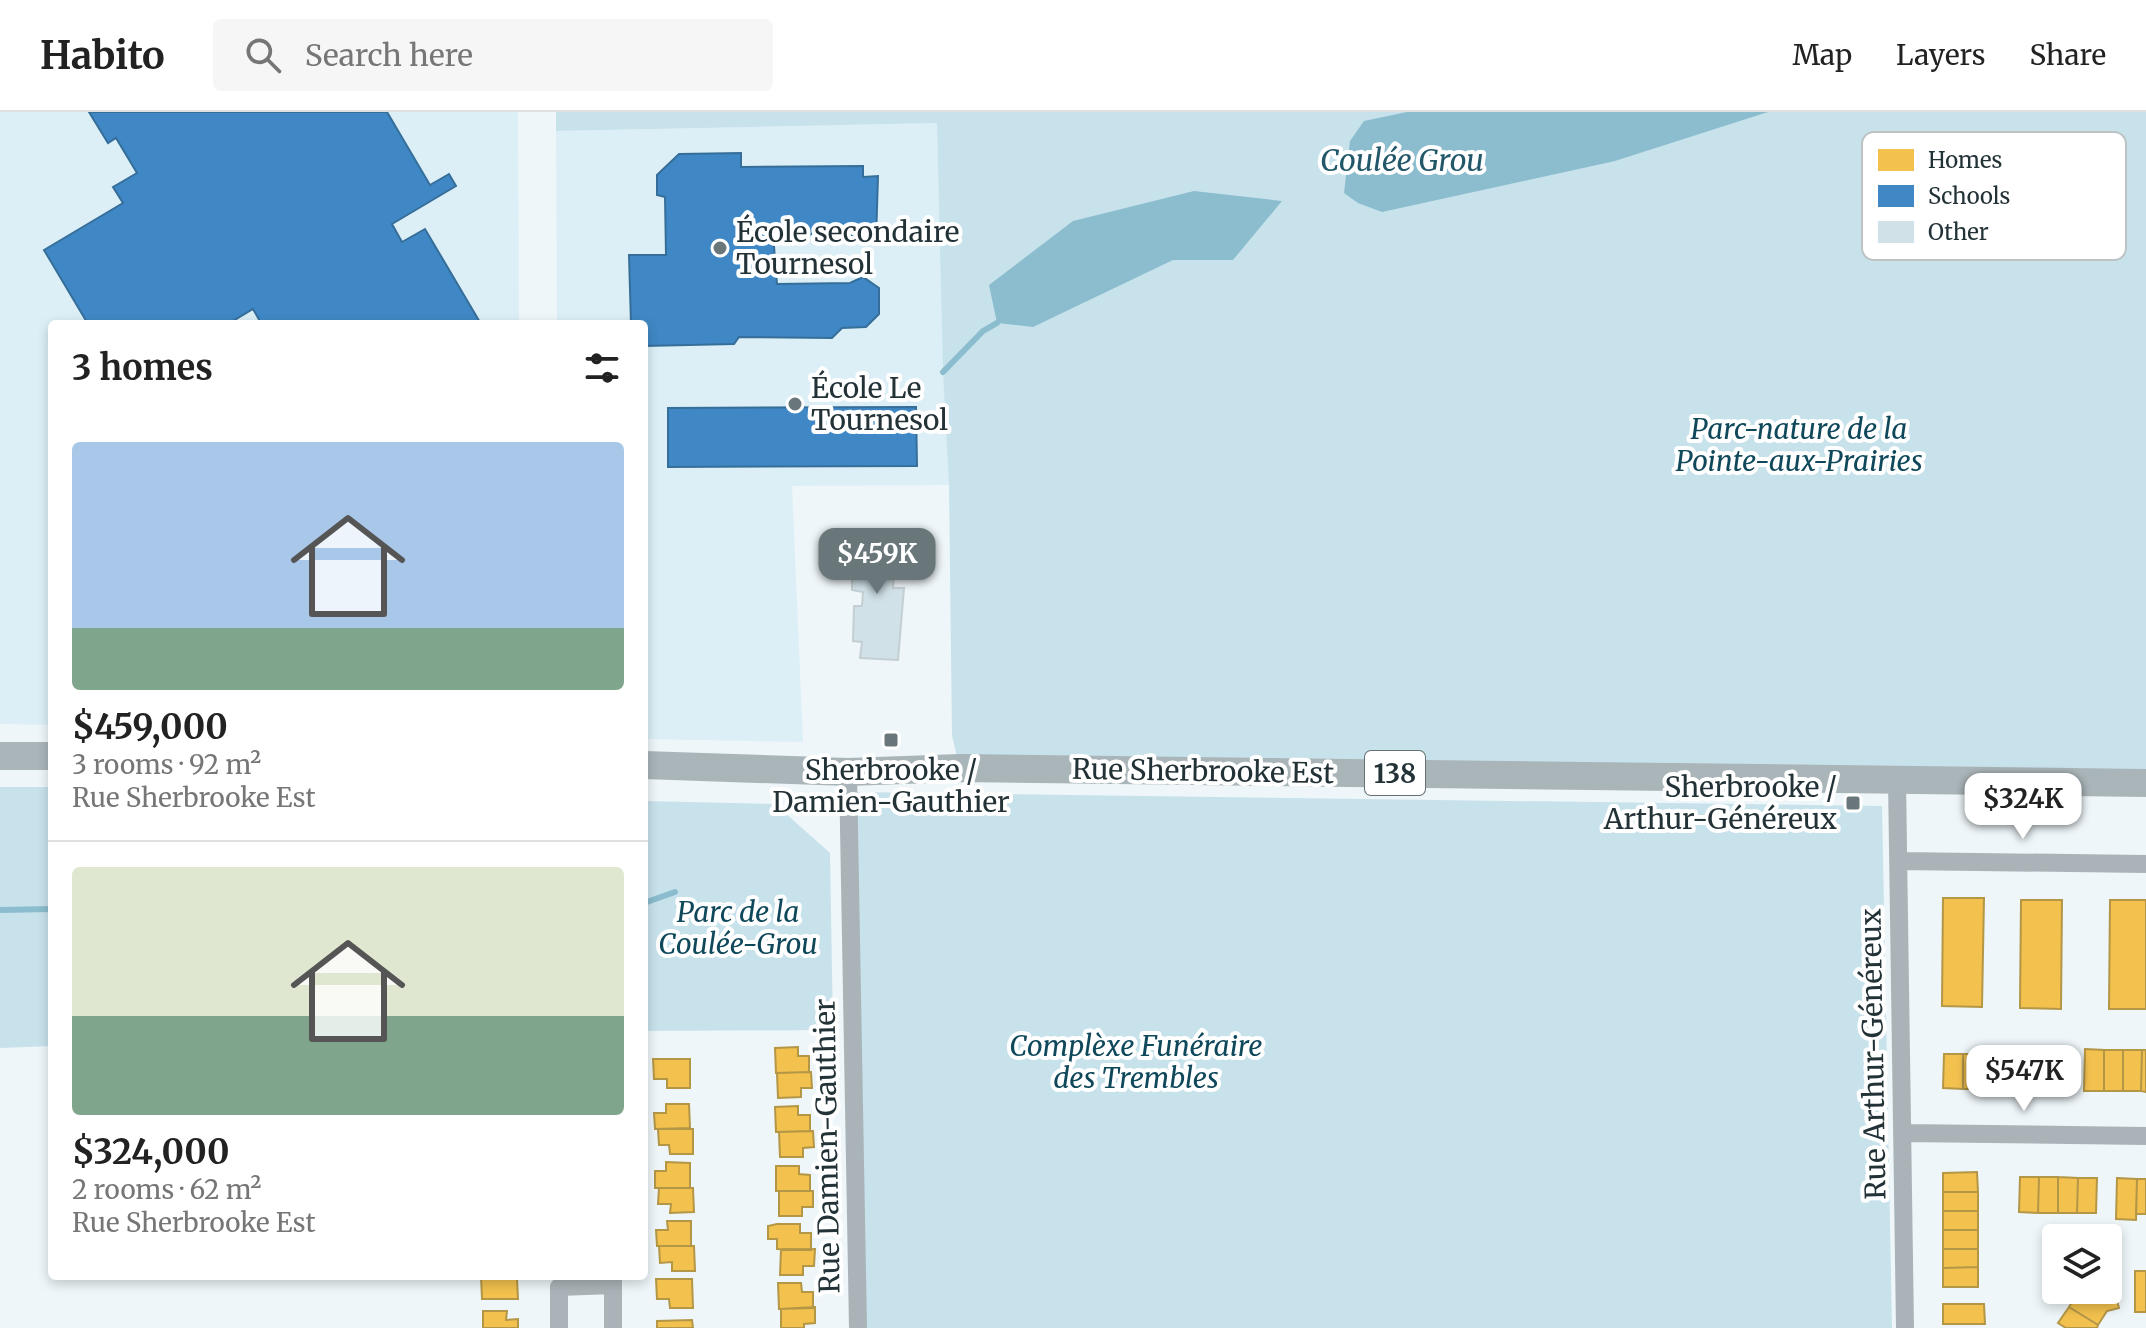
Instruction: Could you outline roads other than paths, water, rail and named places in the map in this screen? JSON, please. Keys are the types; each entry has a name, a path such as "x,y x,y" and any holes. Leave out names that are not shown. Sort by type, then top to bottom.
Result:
{"main road":[{"path":"0,756 48,756"},
{"name":"Rue Sherbrooke Est","path":"648,765 848,772 960,768 2146,783"}],"street":[{"name":"Rue Damien-Gauthier","path":"848,772 858,1328"},
{"name":"Rue Arthur-Généreux","path":"1897,780 1905,1328"},
{"path":"1899,861 2146,864"},
{"path":"1902,1133 2146,1136"},
{"path":"559,1328 559,1287 613,1280 613,1328"}],"water":[{"name":"Coulée Grou","path":"1407,112 1768,112 1615,161 1382,212 1358,203 1344,193 1350,141 1364,121"},
{"name":"Coulée Grou","path":"1194,191 1282,201 1233,260 1173,260 1033,327 997,323 989,285 1073,221"}],"waterway":[{"name":"Coulée Grou","path":"943,372 983,331 997,323"},
{"name":"Coulée Grou","path":"648,902 675,892"},
{"name":"Coulée Grou","path":"0,910 48,909"}],"place":[{"name":"École secondaire Tournesol","path":"720,248"},
{"name":"École Le Tournesol","path":"795,404"},
{"name":"Sherbrooke / Damien-Gauthier","path":"891,740"},
{"name":"Sherbrooke / Arthur-Généreux","path":"1853,803"}],"park label":[{"name":"Parc-nature de la Pointe-aux-Prairies","path":"1799,445"},
{"name":"Parc de la Coulée-Grou","path":"738,928"},
{"name":"Complèxe Funéraire des Trembles","path":"1136,1062"}]}
